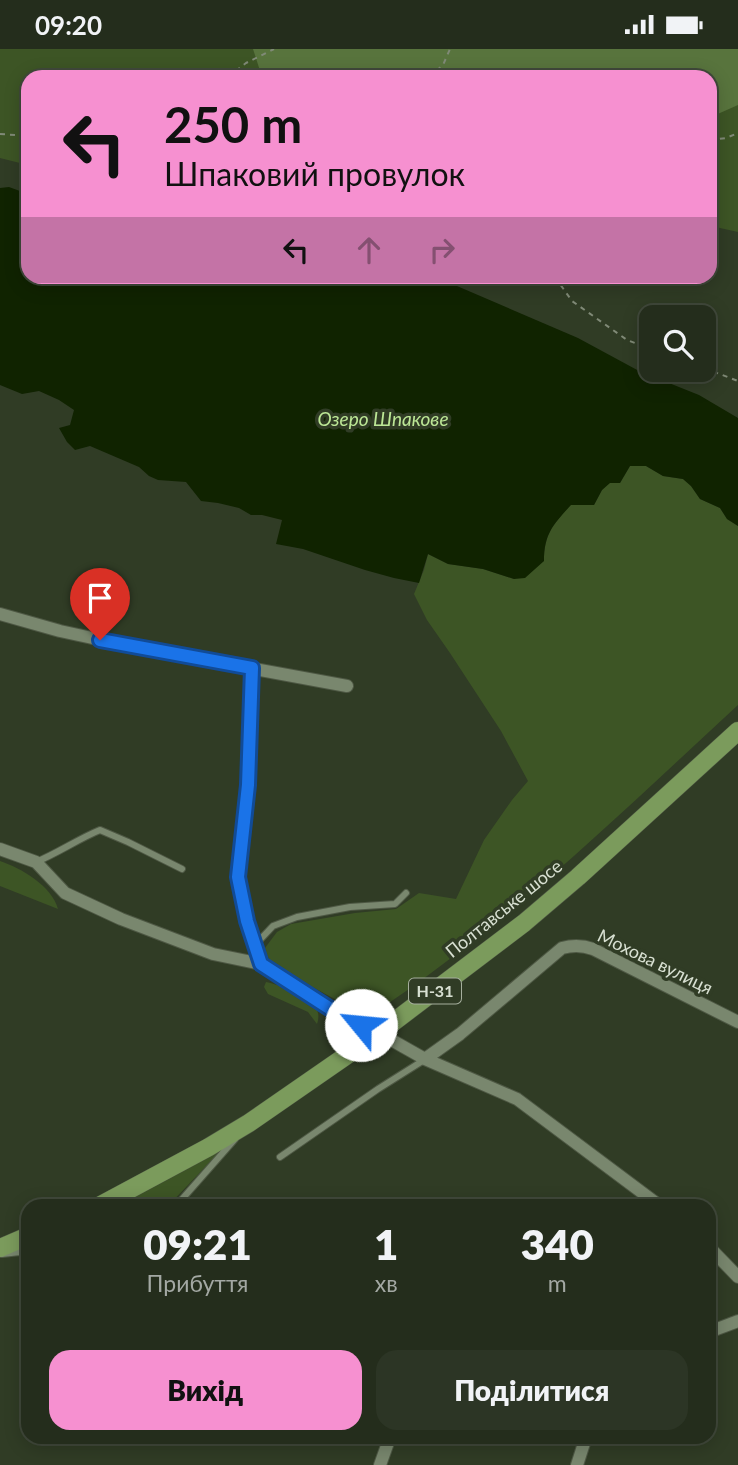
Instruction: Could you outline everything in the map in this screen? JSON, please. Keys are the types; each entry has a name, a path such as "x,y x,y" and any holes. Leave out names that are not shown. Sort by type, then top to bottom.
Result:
{"main road":[{"name":"Полтавське шосе","path":"112,1199 249,1123 379,1033 524,923 738,731"},
{"path":"0,1248 21,1239"}],"street":[{"path":"0,614 120,644 347,686"},
{"path":"252,668 248,785 238,877 247,921 261,964"},
{"path":"0,849 36,862 65,893 121,919 213,954 261,964 343,1017 379,1033 425,1059 517,1099 651,1199"},
{"name":"Мохова вулиця","path":"425,1059 460,1034 562,948 572,945 593,949 738,1022"},
{"path":"716,1254 738,1277"},
{"path":"716,1329 738,1321"},
{"path":"380,1465 388,1444"},
{"path":"577,1465 584,1444"}],"lane":[{"path":"36,862 100,830 182,870"},
{"path":"255,945 274,926 297,917 350,907 395,904 406,893"},
{"path":"280,1157 425,1059"},
{"path":"182,1199 249,1123"},
{"path":"0,1254 21,1252"}],"path":[{"path":"237,70 274,49"},
{"path":"437,70 443,65 450,49"},
{"path":"717,139 738,133"},
{"path":"0,134 21,136"},
{"path":"560,284 572,301 627,340 639,344"},
{"path":"716,373 738,381"}],"shaded area":[{"path":"0,49 738,49 738,232 717,227 717,70 21,70 21,163 0,158"},
{"path":"253,49 738,49 738,105 717,114 717,70 260,70"},
{"path":"630,466 646,466 663,476 683,479 700,499 720,508 727,519 738,526 738,705 562,867 471,943 374,1013 363,1014 286,973 269,959 265,948 277,932 291,924 396,909 419,893 456,899 484,840 528,781 501,731 427,620 414,594 428,554 448,564 483,569 514,579 544,561 548,536 571,504 594,505 602,490 610,482 620,483"},
{"path":"0,861 26,873 43,886 58,909 0,886"},
{"path":"266,982 293,992 313,1004 318,1014 317,1024 308,1012 268,994 264,987"},
{"path":"228,1143 175,1199 131,1199"}],"water":[{"name":"Озеро Шпакове","path":"9,187 21,191 21,284 452,284 578,338 639,371 639,382 666,382 699,395 738,418 738,526 727,519 720,508 700,499 683,479 663,476 646,466 630,466 620,483 610,483 602,490 594,505 571,505 548,536 544,561 525,578 514,579 483,569 448,564 428,554 419,583 365,570 303,549 276,544 282,520 251,515 239,508 201,501 186,482 158,480 139,467 90,446 75,450 59,428 70,425 74,410 39,391 22,394 0,385 0,188"}],"route":[{"path":"100,640 252,668 248,785 238,877 247,921 261,964 343,1017 361,1025"}]}
